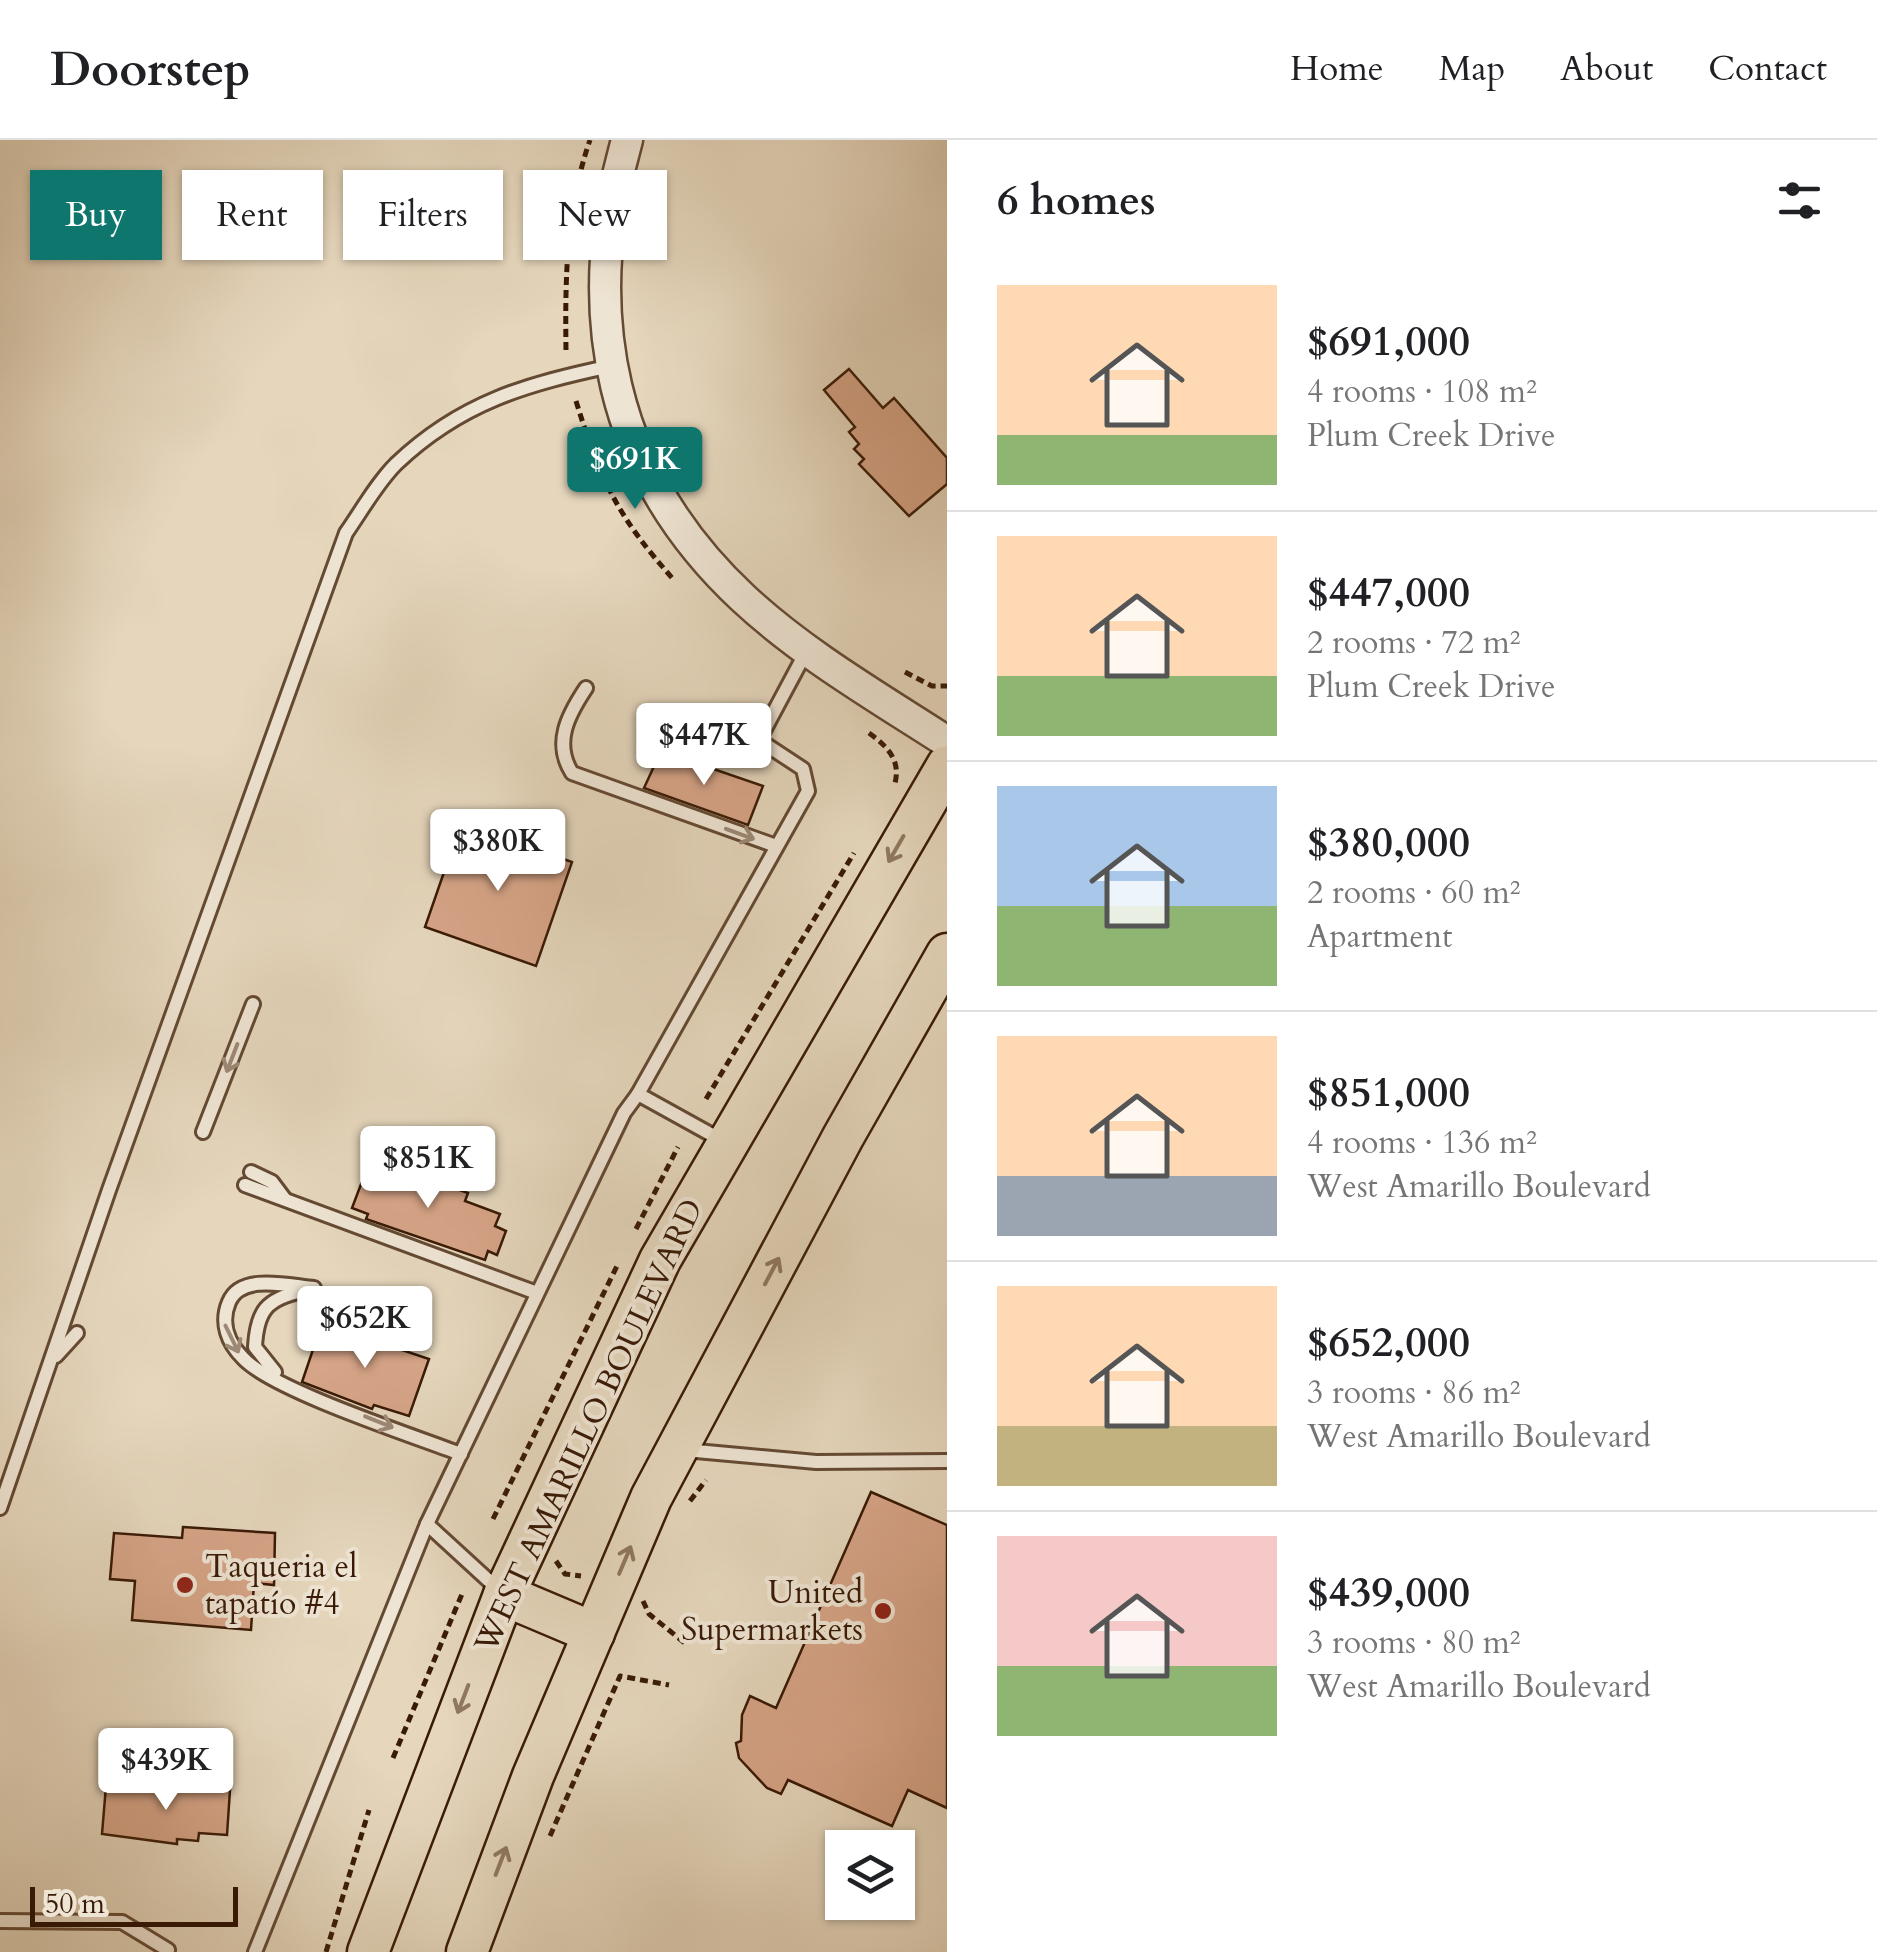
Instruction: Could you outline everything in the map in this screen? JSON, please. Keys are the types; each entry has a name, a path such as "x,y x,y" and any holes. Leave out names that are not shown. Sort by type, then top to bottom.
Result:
{"highway":[{"name":"WEST AMARILLO BOULEVARD","path":"368,1952 504,1595 660,1260 947,766"},
{"path":"466,1952 533,1776 651,1498 843,1137 947,954"},
{"path":"504,1595 594,1633"}],"street":[{"path":"627,140 614,187 603,261 612,366 634,442 669,511 717,572 745,600 808,648 947,742"}],"lane":[{"path":"0,1508 346,532 394,466 448,422 509,390 612,366"},
{"path":"255,1952 427,1524 537,1293 624,1112 638,1094 808,791 802,769 759,740 808,648"},
{"path":"586,688 573,708 562,741 562,758 572,773 776,846"},
{"path":"208,1131 211,1112 253,1004"},
{"path":"638,1094 726,1143"},
{"path":"248,1178 285,1200 537,1293"},
{"path":"296,1390 267,1365 255,1347 256,1328 264,1309 278,1297 314,1288 263,1284 242,1287 230,1299 224,1319 228,1340 245,1361 296,1390 461,1454"},
{"path":"51,1361 77,1334"},
{"path":"677,1450 816,1462 947,1461"},
{"path":"427,1524 504,1595"},
{"path":"0,1920 122,1922 172,1952"}],"path":[{"path":"566,350 565,273 572,202 590,140"},
{"path":"576,401 596,467 630,530 674,580"},
{"path":"905,672 932,686 947,686"},
{"path":"870,734 890,750 894,760 898,776 892,792"},
{"path":"706,1099 861,842"},
{"path":"635,1231 678,1147"},
{"path":"493,1520 618,1265"},
{"path":"688,1503 706,1480"},
{"path":"556,1561 565,1574 584,1576"},
{"path":"644,1593 643,1603 649,1614 686,1644"},
{"path":"393,1758 462,1594"},
{"path":"549,1836 620,1676 669,1685"},
{"path":"326,1952 369,1810"}],"building":[{"path":"849,369 883,408 894,398 947,458 947,484 909,516 859,464 864,459 854,449 859,444 849,432 855,427 824,390"},
{"path":"661,751 763,786 748,825 644,788"},
{"path":"461,823 572,862 536,966 425,927"},
{"path":"369,1163 387,1169 389,1164 468,1193 465,1201 500,1214 495,1226 506,1231 497,1255 488,1251 485,1260 366,1219 368,1214 352,1208"},
{"path":"322,1323 429,1359 409,1416 374,1405 372,1409 302,1382"},
{"name":"United Supermarkets","path":"871,1492 947,1525 947,1808 908,1790 892,1826 788,1780 781,1794 767,1788 739,1758 736,1743 741,1741 742,1715 750,1696 776,1708"},
{"path":"183,1527 275,1533 274,1585 254,1583 251,1630 132,1620 135,1581 110,1579 114,1533 182,1538"},
{"path":"106,1786 230,1790 227,1835 199,1833 198,1841 177,1839 177,1844 102,1834"}],"place":[{"name":"Taqueria el tapatío #4","path":"185,1585"},
{"name":"United Supermarkets","path":"883,1611"}]}
